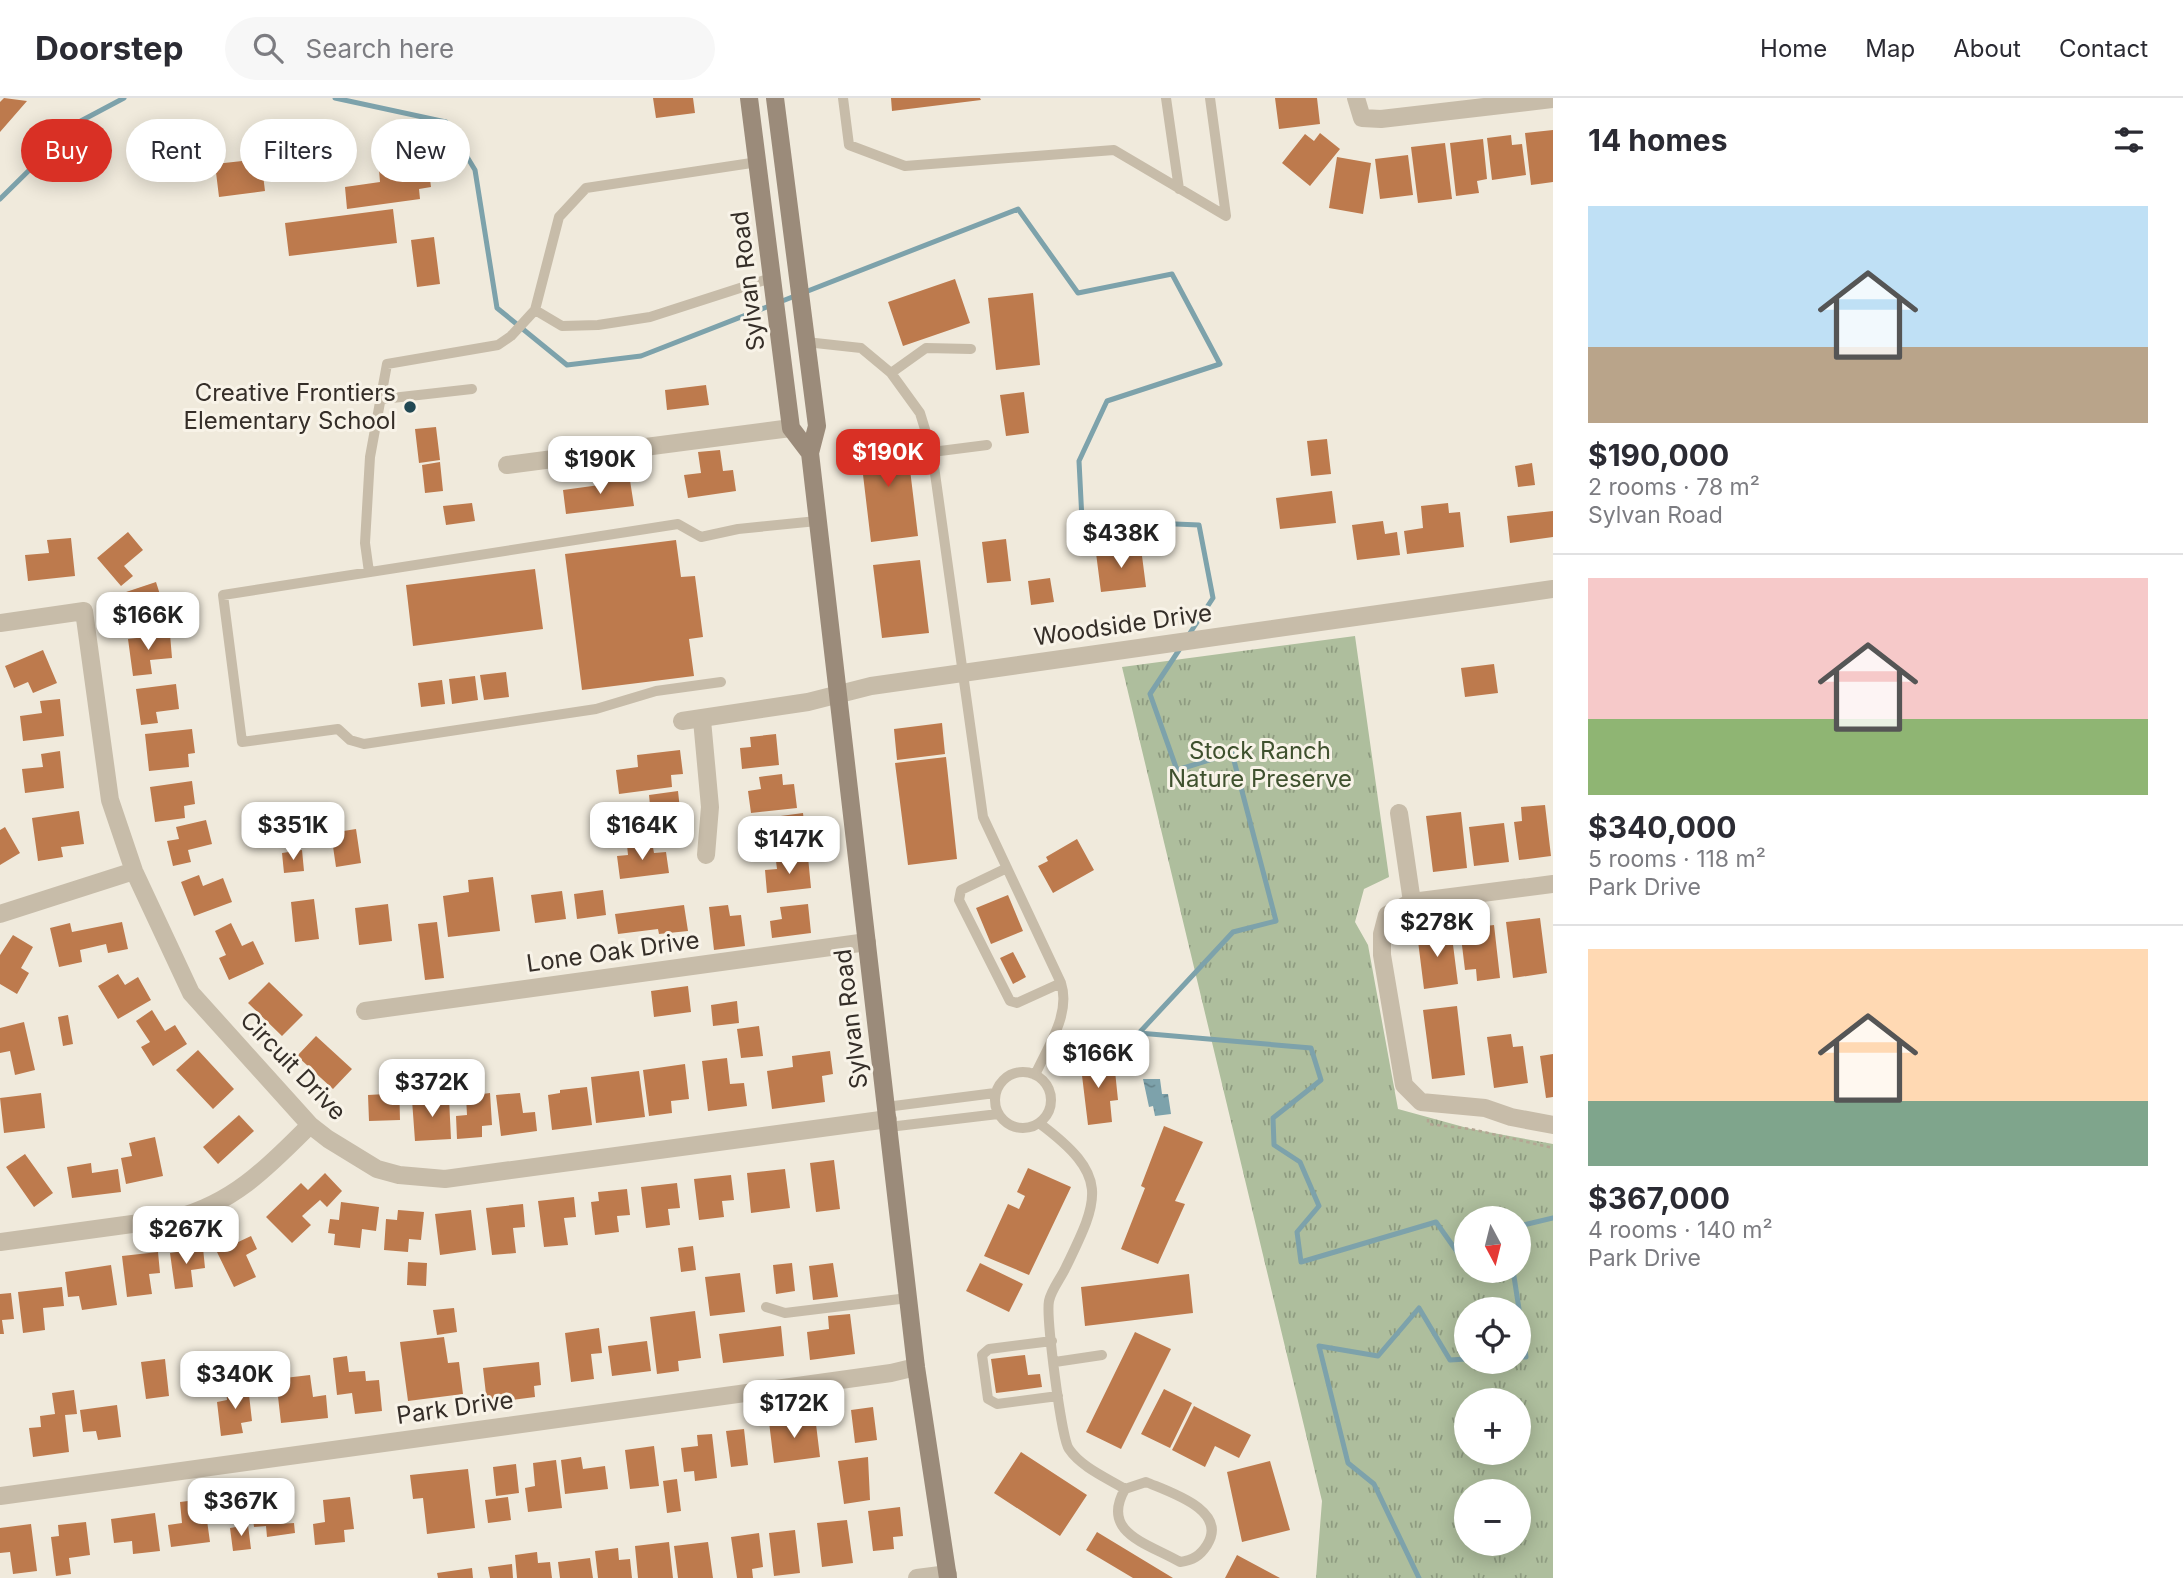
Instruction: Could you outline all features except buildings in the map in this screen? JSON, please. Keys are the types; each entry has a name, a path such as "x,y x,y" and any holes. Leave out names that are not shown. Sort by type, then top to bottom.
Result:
{"main road":[{"name":"Sylvan Road","path":"749,98 791,428 810,453"},
{"name":"Sylvan Road","path":"775,98 817,426 810,453 817,522 916,1367 948,1576"}],"street":[{"path":"1356,98 1362,118 1381,119 1553,99"},
{"path":"507,465 791,428"},
{"name":"Woodside Drive","path":"682,721 807,702 965,672 1553,589"},
{"name":"Circuit Drive","path":"0,623 84,611 110,800 134,871 191,993 310,1125 356,1159 399,1175 445,1180 887,1118"},
{"path":"702,720 710,807 706,855"},
{"path":"1399,813 1412,902"},
{"path":"0,914 134,871"},
{"path":"1553,884 1412,902 1387,915 1382,934 1382,955 1404,1085 1410,1093 1420,1101 1485,1108 1511,1117 1553,1125"},
{"name":"Lone Oak Drive","path":"365,1011 867,942"},
{"path":"0,1242 176,1218 199,1212 242,1190 310,1125"},
{"name":"Park Drive","path":"0,1496 877,1375 916,1367"},
{"path":"917,1578 948,1576"}],"lane":[{"path":"843,98 849,145 905,166 1114,150 1226,216 1210,98"},
{"path":"1166,98 1180,189"},
{"path":"369,572 365,543 370,457 373,429 383,399 387,364 498,345 512,335 531,314 559,217 586,188 758,162"},
{"path":"531,314 562,326 598,325 650,317 772,285"},
{"path":"806,342 861,348 891,373 919,413 932,452 965,672 983,817 1061,983 1064,1010 1035,1075"},
{"path":"891,373 926,348 971,349"},
{"path":"383,399 472,389"},
{"path":"932,452 987,445"},
{"path":"720,682 656,691 596,709 364,744 350,740 338,729 242,742 223,595 678,524 701,537 738,529 817,522"},
{"path":"1007,868 961,890 959,900 1010,1000 1017,1003 1061,983"},
{"path":"1020,1072 1035,1075 1045,1082 1051,1099 1046,1117 1031,1128 1012,1127 998,1114 995,1093 1003,1079 1011,1074 1020,1072"},
{"path":"887,1118 995,1093"},
{"path":"887,1118 998,1114"},
{"path":"1039,1123 1055,1135 1086,1170 1093,1185 1091,1216 1049,1302 1063,1438 1069,1450 1080,1461 1125,1489"},
{"path":"766,1307 785,1313 908,1298"},
{"path":"1052,1341 989,1349 982,1355 988,1399 998,1404 1058,1396"},
{"path":"1055,1362 1102,1355"},
{"path":"1146,1482 1193,1502 1205,1514 1211,1528 1210,1540 1202,1553 1180,1562 1122,1529 1116,1516 1117,1504 1125,1489 1146,1482"}],"path":[{"path":"1429,1116 1428,1124 1492,1133 1553,1148"}],"green space":[{"name":"Stock Ranch Nature Preserve","path":"1355,636 1389,877 1364,889 1355,922 1368,945 1398,1109 1471,1129 1553,1144 1553,1578 1316,1578 1322,1501 1122,667"}],"water":[{"path":"1143,1079 1160,1079 1162,1094 1168,1094 1171,1114 1155,1116 1153,1106 1149,1107"}],"waterway":[{"path":"0,199 77,123 124,98"},
{"path":"335,98 446,122 475,170 497,308 567,365 641,356 1018,209 1078,293 1172,274 1220,364 1107,401 1079,461 1082,520 1199,525 1213,598 1188,636"},
{"path":"1181,647 1150,694 1177,770 1232,753 1276,921 1233,932 1139,1033 1311,1048 1321,1080 1273,1118 1274,1145 1300,1162 1319,1206 1297,1232 1301,1262 1436,1222 1454,1248"},
{"path":"1531,1223 1553,1218"},
{"path":"1515,1283 1517,1297"},
{"path":"1419,1578 1374,1484 1348,1463 1319,1346 1378,1356 1419,1308 1450,1360 1454,1360"}],"place":[{"name":"Creative Frontiers Elementary School","path":"410,407"}]}
